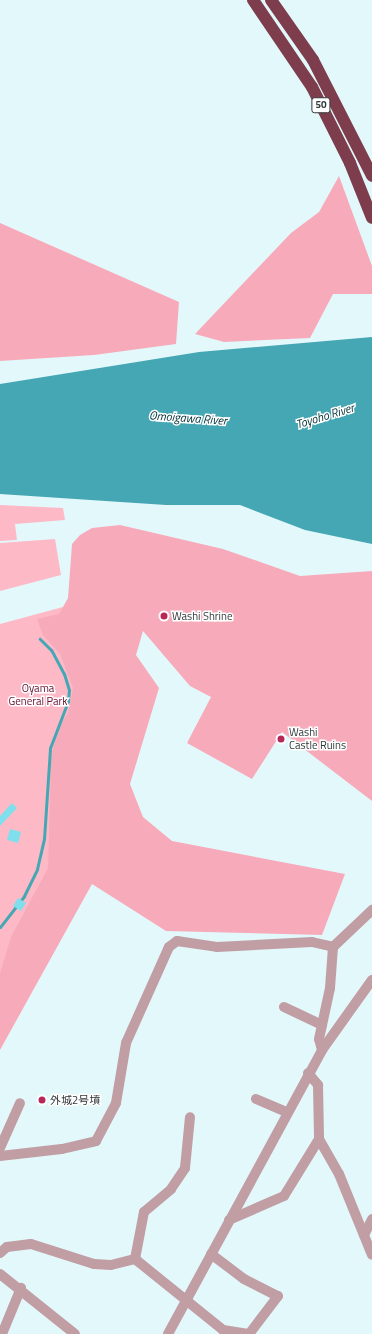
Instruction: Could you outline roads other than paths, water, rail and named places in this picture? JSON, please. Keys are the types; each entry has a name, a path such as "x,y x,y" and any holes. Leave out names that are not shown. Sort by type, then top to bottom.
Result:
{"highway":[{"name":"50","path":"253,0 312,87 350,162 372,218"},
{"name":"50","path":"275,3 340,108 372,176"}],"street":[{"path":"322,1050 322,1025 330,988 333,947 372,910"},
{"path":"0,1156 62,1149 96,1141 116,1104 126,1043 169,947 177,941 217,947 312,942 333,947"},
{"path":"168,1334 308,1073 322,1050 372,980"},
{"path":"284,1007 322,1025"},
{"path":"308,1073 318,1085 319,1139 339,1174 372,1255"},
{"path":"256,1099 287,1112"},
{"path":"0,1148 20,1103"},
{"path":"135,1259 144,1212 171,1189 185,1168 190,1117"},
{"path":"229,1220 284,1196 319,1139"},
{"path":"364,1236 372,1220"},
{"path":"0,1253 7,1247 31,1244 94,1264 111,1265 135,1259"},
{"path":"135,1259 185,1302 223,1330 248,1334 278,1296 244,1279 211,1254"},
{"path":"0,1274 21,1288 75,1334"},
{"path":"2,1334 21,1288"}],"water":[{"path":"372,337 372,544 305,530 240,505 166,505 0,494 0,384 199,352"}],"waterway":[{"path":"0,927 24,896 37,869 44,839 50,748 68,701 69,690 64,674 51,650 40,639"}],"place":[{"name":"Washi Shrine","path":"164,616"},
{"name":"Washi Castle Ruins","path":"281,739"},
{"name":"外城2号墳","path":"42,1100"}],"water label":[{"name":"Toyoho River","path":"325,416"},
{"name":"Omoigawa River","path":"188,418"}],"park label":[{"name":"Oyama General Park","path":"38,695"}]}
